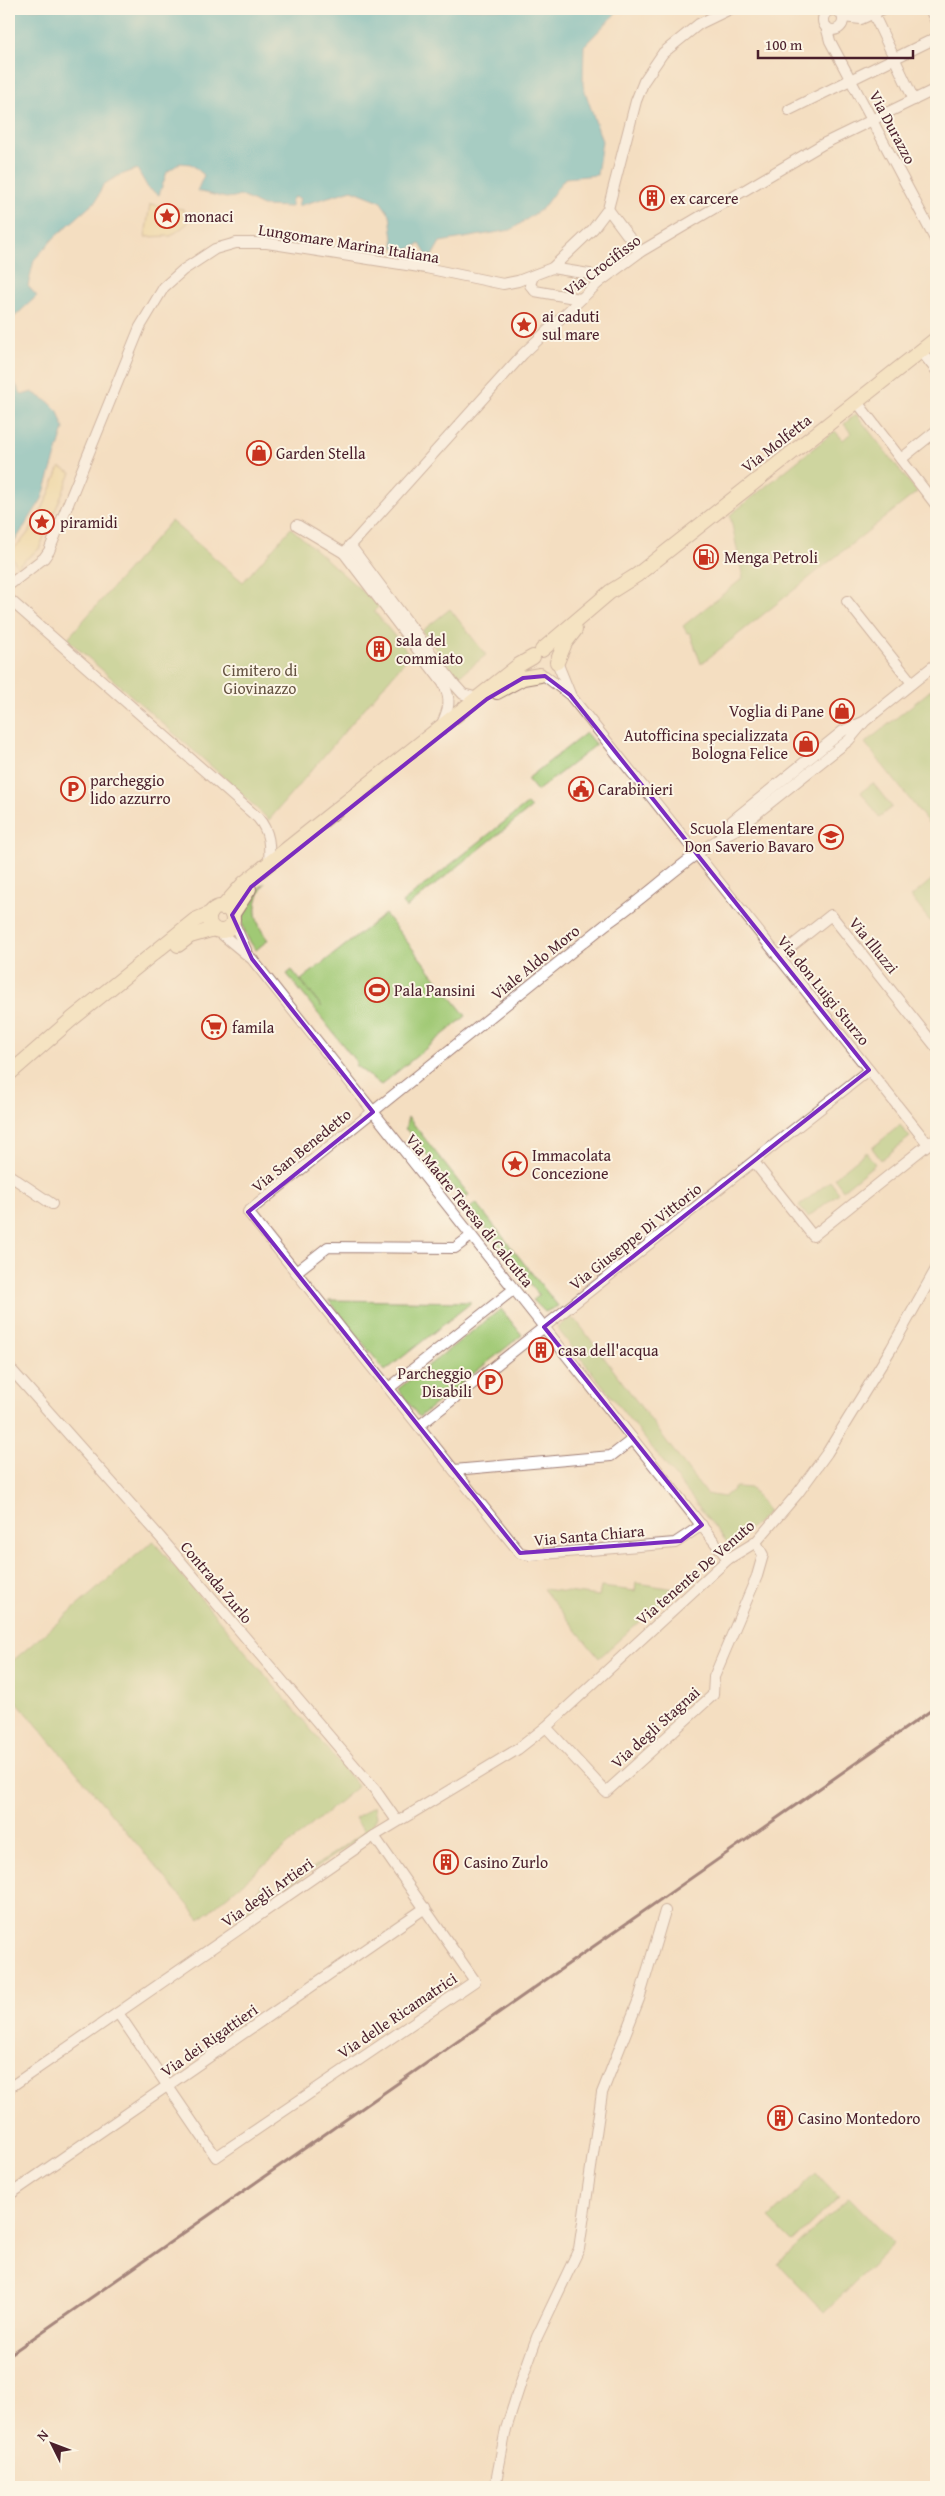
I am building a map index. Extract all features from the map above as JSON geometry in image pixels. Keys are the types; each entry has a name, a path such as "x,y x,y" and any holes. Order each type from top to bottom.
{"main road":[{"name":"Via Molfetta","path":"637,575 936,339"},
{"path":"30,1057 76,1026 190,936 216,930 226,930 224,914 239,887 441,726 537,654 610,592 637,575"},
{"path":"216,930 209,920 224,914 251,887 480,704 523,678 542,676 555,670 565,643 573,632 615,597 637,575"},
{"path":"537,654 551,652 557,662"},
{"path":"537,654 532,666 542,676"},
{"path":"9,1074 72,1019 188,926 205,914 224,914"}],"street":[{"name":"Lungomare Marina Italiana","path":"9,585 49,552 140,326 164,287 182,270 215,249 236,243 267,243 426,268 503,284 533,276 552,268 598,224 608,210 620,167 626,133 644,81 669,46 699,24 730,9"},
{"path":"843,17 860,19 883,9"},
{"path":"930,9 936,22"},
{"path":"837,10 843,17 843,23 838,28 832,30 826,26 822,11 837,10"},
{"path":"873,13 914,100"},
{"name":"Via Durazzo","path":"826,26 830,41 936,241"},
{"path":"789,110 936,38"},
{"name":"Via Crocifisso","path":"347,549 523,354 598,283 640,252 822,144 936,89"},
{"path":"608,210 640,252"},
{"path":"552,268 590,274 598,283"},
{"path":"533,276 530,285 535,291 580,299"},
{"path":"556,296 562,316"},
{"path":"921,351 936,370"},
{"path":"857,402 935,502"},
{"path":"901,459 936,432"},
{"path":"297,525 347,549 463,694 478,698"},
{"path":"347,549 447,690 449,706 441,726"},
{"path":"9,599 258,818 264,825 269,837 270,863"},
{"path":"847,601 912,683"},
{"path":"557,662 570,695"},
{"name":"Viale Aldo Moro","path":"373,1112 605,925 630,909 719,838 732,821 843,731 865,721 936,664"},
{"path":"542,676 570,695"},
{"name":"Via don Luigi Sturzo","path":"570,695 869,1070 932,1141"},
{"path":"224,914 252,959"},
{"name":"Via Illuzzi","path":"778,957 831,915 936,1047"},
{"path":"216,930 252,959"},
{"name":"Via Madre Teresa di Calcutta","path":"252,959 728,1559"},
{"name":"Via Giuseppe Di Vittorio","path":"419,1426 869,1070"},
{"name":"Via San Benedetto","path":"296,1272 248,1212 373,1112"},
{"path":"754,1162 813,1236 932,1141"},
{"path":"9,1175 52,1204"},
{"path":"471,1236 455,1248 328,1247 296,1272 454,1470 612,1456 633,1439"},
{"name":"Via tenente De Venuto","path":"546,1727 728,1559 756,1542 798,1494 827,1453 908,1322 936,1269"},
{"path":"389,1388 514,1289"},
{"name":"Contrada Zurlo","path":"9,1367 160,1537 376,1791 398,1821"},
{"name":"Via Santa Chiara","path":"454,1470 520,1553 525,1556 675,1543 702,1525"},
{"name":"Via degli Stagnai","path":"546,1727 606,1792 713,1695 714,1677 764,1555 756,1542"},
{"name":"Via degli Artieri","path":"9,2088 374,1836 518,1749 546,1727"},
{"name":"Via delle Ricamatrici","path":"168,2086 216,2157 475,1980 374,1836"},
{"name":"Via dei Rigattieri","path":"9,2195 425,1908"},
{"path":"495,2487 506,2428 522,2379 537,2337 578,2249 602,2093 640,1999 665,1911"},
{"path":"118,2013 168,2086"}],"highlighted area":[{"path":"545,676 570,695 869,1070 544,1327 702,1525 681,1541 520,1553 248,1212 373,1112 252,959 232,915 251,887 487,699 523,678"}],"green space":[{"path":"856,414 917,492 701,664 690,633 687,633 683,626 743,578 730,515 835,431 843,440 851,433 844,424"},
{"name":"Cimitero di Giovinazzo","path":"171,521 243,582 291,528 379,606 374,611 410,655 269,820 228,781 67,639"},
{"path":"450,609 486,655 458,677 422,631"},
{"path":"936,686 936,820 930,825 865,743"},
{"path":"586,733 596,745 537,791 527,779"},
{"path":"873,783 892,807 879,817 861,792"},
{"path":"527,804 531,808 406,908 402,903"},
{"path":"936,876 936,918 930,921 911,897"},
{"path":"265,883 258,898 256,912 263,933 268,940 256,950 244,931 242,914 250,898"},
{"name":"Pala Pansini","path":"385,914 466,1016 381,1085 355,1065 357,1063 287,974 292,970 322,1007 301,980"},
{"path":"408,1117 469,1195 463,1200 405,1130"},
{"path":"900,1125 910,1137 881,1160 872,1148"},
{"path":"866,1152 875,1164 843,1190 834,1178"},
{"path":"830,1181 839,1193 808,1217 799,1206"},
{"path":"476,1203 558,1306 545,1312 533,1300 539,1295 470,1208"},
{"path":"329,1300 472,1302 385,1371"},
{"path":"501,1309 522,1335 419,1417 398,1389"},
{"path":"571,1317 574,1321 576,1320 706,1494 724,1497 736,1487 751,1488 769,1512 730,1546 557,1328"},
{"path":"153,1541 358,1786 200,1919 9,1692 9,1664"},
{"path":"636,1583 675,1589 599,1658 543,1589 599,1596 601,1587 635,1591"},
{"path":"374,1806 376,1817 369,1831 243,1918 262,1883 265,1888 260,1894 265,1901 364,1832 355,1818"},
{"path":"816,2173 839,2197 793,2242 769,2218"},
{"path":"849,2197 894,2244 824,2312 778,2264"}],"sand":[{"name":"monaci","path":"150,204 183,209 188,223 171,236 145,237"},
{"name":"piramidi","path":"60,467 71,473 39,549 17,566 9,552 26,535 40,514"}],"water":[{"path":"9,9 620,9 584,46 583,85 602,141 597,175 565,178 542,209 511,230 440,242 432,256 426,254 420,244 403,251 394,248 390,215 380,201 352,190 298,206 300,198 294,197 291,201 292,207 262,206 242,196 226,198 197,191 204,175 191,164 180,163 167,172 159,195 148,188 137,169 118,176 103,185 96,201 55,237 34,260 28,286 37,296 11,320 9,327"},
{"path":"9,373 22,395 32,392 49,402 58,411 64,429 42,499 15,541 9,544"}],"railway":[{"path":"9,2355 936,1707"}],"place":[{"name":"ex carcere","path":"652,198"},
{"name":"monaci","path":"167,216"},
{"name":"ai caduti sul mare","path":"524,325"},
{"name":"Garden Stella","path":"259,453"},
{"name":"piramidi","path":"42,522"},
{"name":"Menga Petroli","path":"706,557"},
{"name":"sala del commiato","path":"379,649"},
{"name":"Voglia di Pane","path":"842,711"},
{"name":"Autofficina specializzata Bologna Felice","path":"806,744"},
{"name":"parcheggio lido azzurro","path":"73,789"},
{"name":"Carabinieri","path":"581,789"},
{"name":"Scuola Elementare Don Saverio Bavaro","path":"831,837"},
{"name":"Pala Pansini","path":"377,990"},
{"name":"famila","path":"214,1027"},
{"name":"Immacolata Concezione","path":"515,1164"},
{"name":"casa dell'acqua","path":"541,1350"},
{"name":"Parcheggio Disabili","path":"490,1382"},
{"name":"Casino Zurlo","path":"446,1862"},
{"name":"Casino Montedoro","path":"780,2118"}]}
